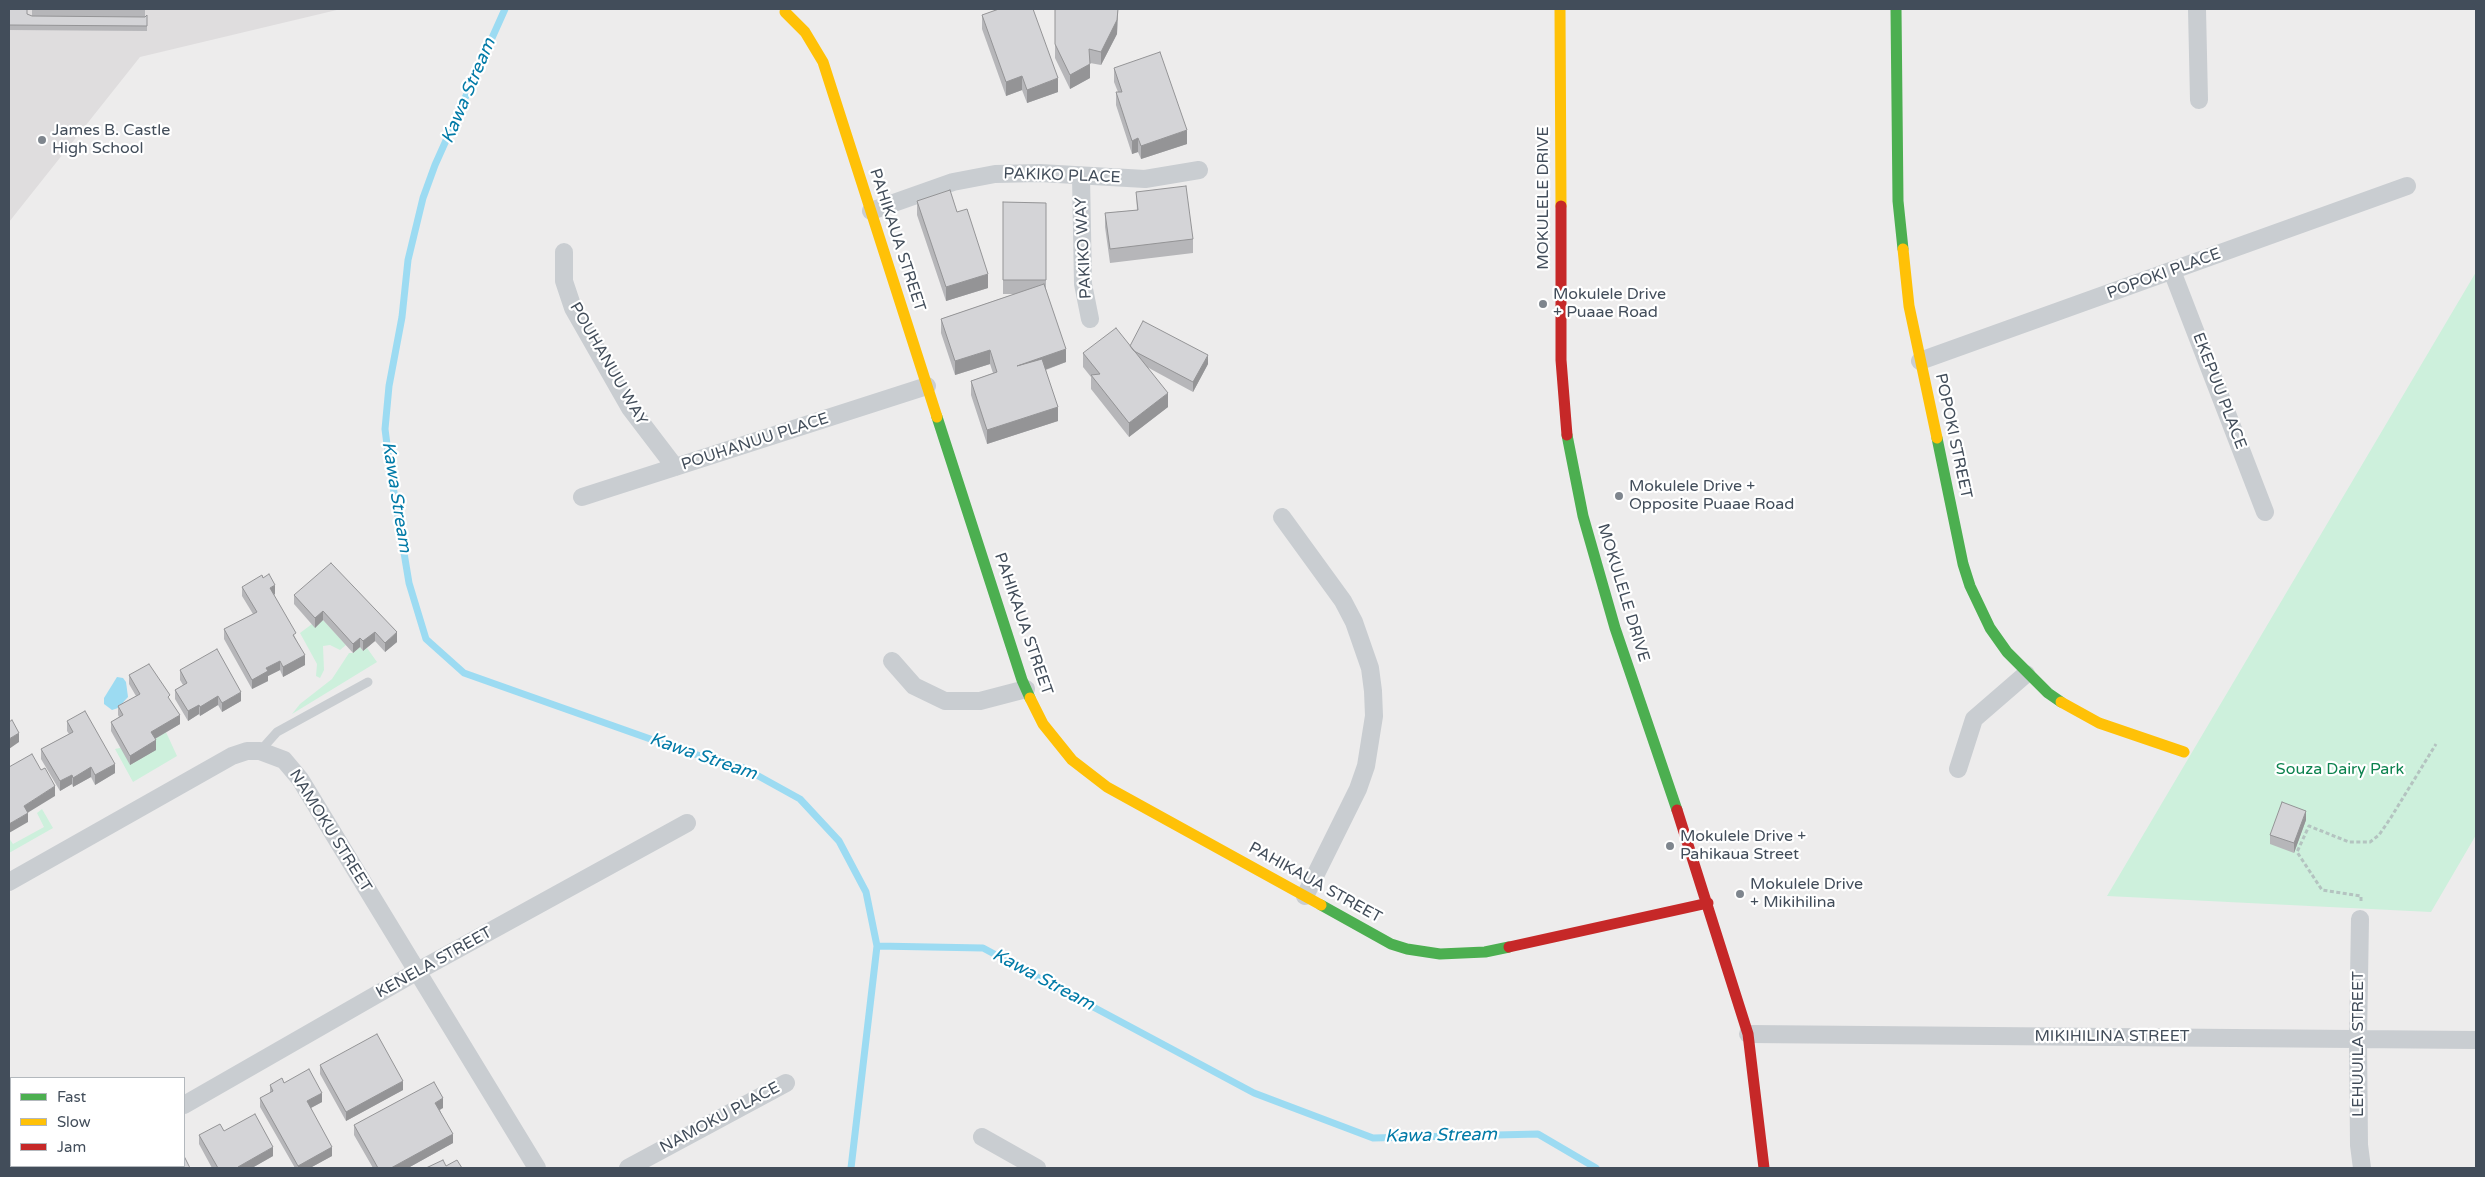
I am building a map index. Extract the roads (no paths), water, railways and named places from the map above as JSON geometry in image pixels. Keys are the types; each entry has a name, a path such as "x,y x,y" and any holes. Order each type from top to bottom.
{"street":[{"name":"MOKULELE DRIVE","path":"1560,9 1561,360 1568,447 1583,516 1615,628 1708,903 1748,1034 1764,1168"},
{"name":"POPOKI STREET","path":"1896,9 1898,201 1909,306 1963,564 1970,586 1990,628 2007,652 2026,674 2048,693 2073,710 2098,723 2184,752"},
{"path":"2197,9 2199,100"},
{"name":"PAHIKAUA STREET","path":"785,12 805,32 822,62 1026,689 1043,724 1058,744 1089,775 1107,787 1391,944 1440,954 1485,952 1708,903"},
{"name":"PAKIKO PLACE","path":"871,211 974,177 1018,172 1145,179 1199,170"},
{"name":"PAKIKO WAY","path":"1080,176 1083,284 1090,319"},
{"name":"POPOKI PLACE","path":"1920,361 2408,186"},
{"name":"POUHANUU WAY","path":"564,252 564,281 573,308 630,408 676,467"},
{"name":"EKEPUU PLACE","path":"2172,271 2265,512"},
{"name":"POUHANUU PLACE","path":"582,497 928,386"},
{"path":"1282,517 1339,594 1354,622 1368,660 1373,691 1373,725 1366,766 1358,789 1305,896"},
{"path":"892,661 914,686 945,701 980,701 1026,689"},
{"path":"1958,769 1974,719 2026,674"},
{"path":"9,882 220,762 247,751 260,751"},
{"name":"NAMOKU STREET","path":"260,751 284,760 300,779 537,1168"},
{"name":"KENELA STREET","path":"185,1104 416,972 687,823"},
{"name":"LEHUUILA STREET","path":"2360,920 2358,1039 2359,1145 2362,1168"},
{"name":"MIKIHILINA STREET","path":"1748,1034 2476,1040"},
{"name":"NAMOKU PLACE","path":"628,1168 786,1082"},
{"path":"982,1136 1037,1168"}],"lane":[{"path":"260,751 277,732 368,682"}],"water":[{"path":"117,677 123,678 126,682 128,697 118,708 112,710 104,704 104,698"}],"waterway":[{"name":"Kawa Stream","path":"505,9 435,165 423,198 408,260 402,317 389,386 385,429 390,468 409,583 426,639 464,673 687,752 744,768 800,799 839,841 866,892 877,946 983,948 1254,1093 1373,1138 1538,1134 1596,1168"},
{"path":"851,1168 877,946"}],"place":[{"name":"James B. Castle High School","path":"42,140"},
{"name":"Mokulele Drive + Puaae Road","path":"1543,304"},
{"name":"Mokulele Drive + Opposite Puaae Road","path":"1619,496"},
{"name":"Mokulele Drive + Pahikaua Street","path":"1670,846"},
{"name":"Mokulele Drive + Mikihilina","path":"1740,894"}],"park label":[{"name":"Souza Dairy Park","path":"2340,770"}]}
